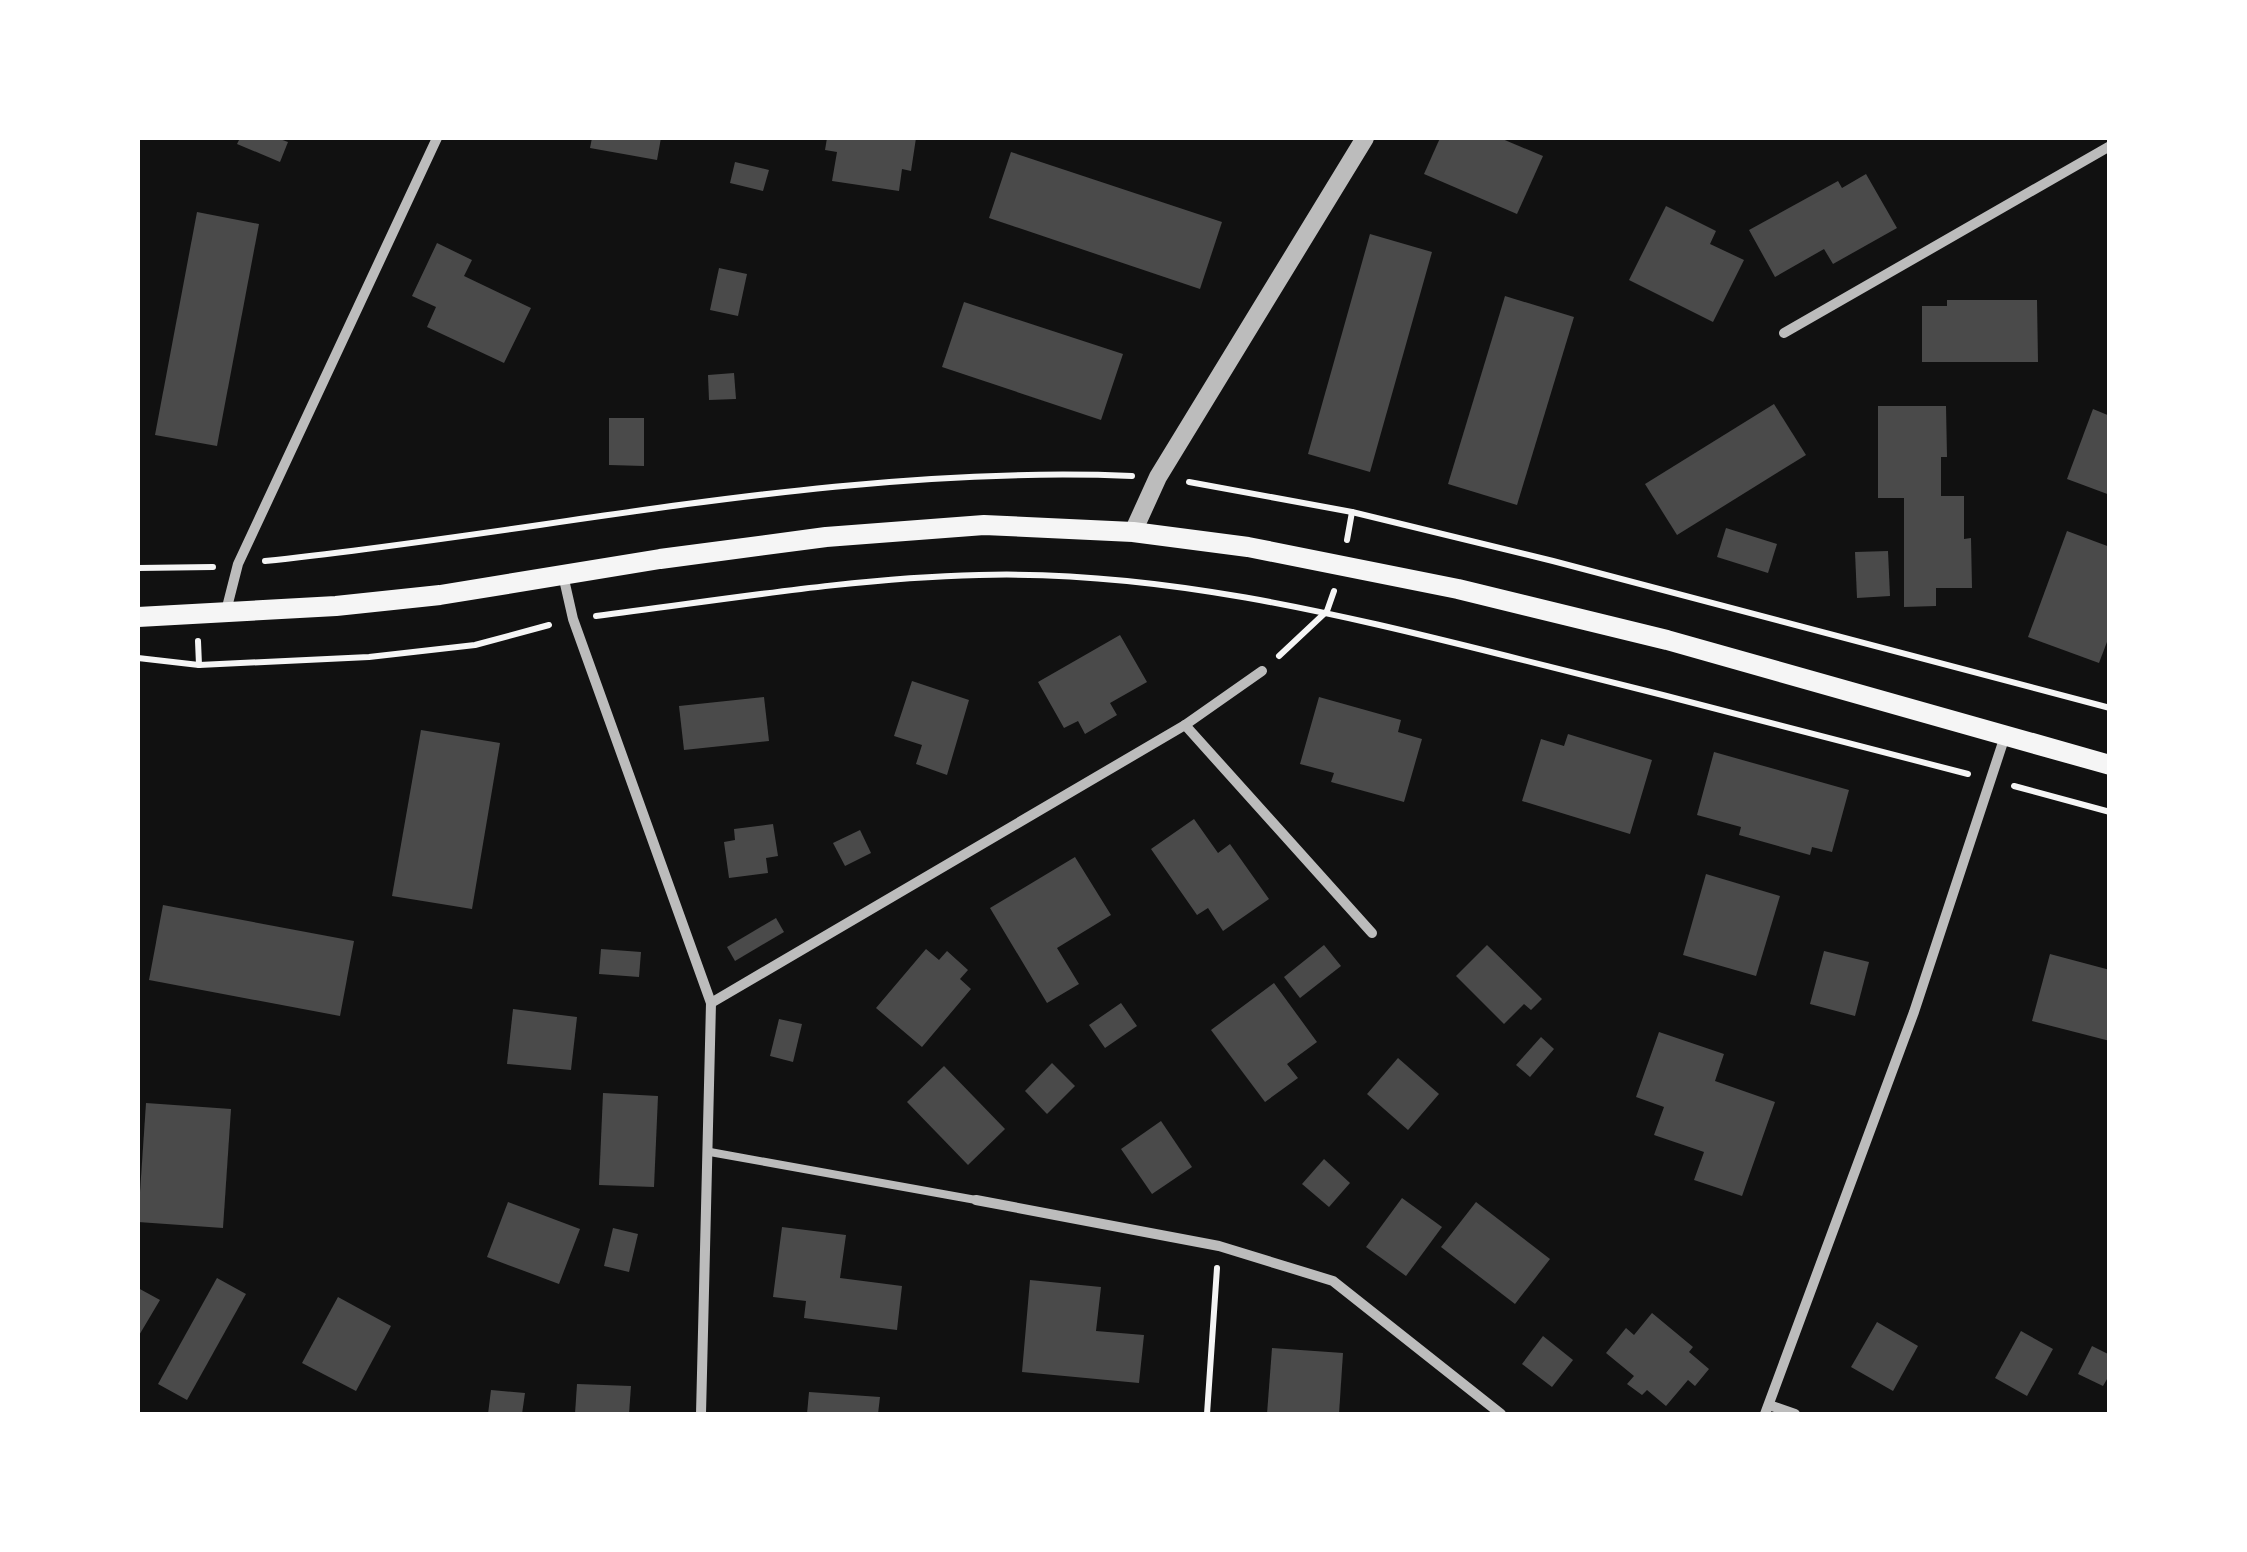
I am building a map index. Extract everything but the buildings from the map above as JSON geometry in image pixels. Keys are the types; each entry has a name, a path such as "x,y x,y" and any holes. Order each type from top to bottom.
{"main road":[{"path":"138,617 422,597 807,540 924,530 984,526 1133,532 1248,547 1458,588 1667,640 2110,764"}],"street":[{"path":"226,611 238,564 437,138"},
{"path":"1133,532 1158,477 1365,138"},
{"path":"1784,333 2110,146"},
{"path":"562,574 573,618 712,1003 701,1414"},
{"path":"712,1003 1186,724 1262,671"},
{"path":"1186,724 1372,934"},
{"path":"1795,1414 1767,1410 1914,1012 2005,735"},
{"path":"976,1200 1219,1246 1334,1281 1500,1414"}],"lane":[{"path":"710,1152 976,1200"}],"path":[{"path":"138,658 200,665 370,658 475,646 573,618 820,587 980,575 1098,579 1327,611 2110,812"},
{"path":"1262,671 1327,611"},
{"path":"1207,1414 1219,1246"}]}
